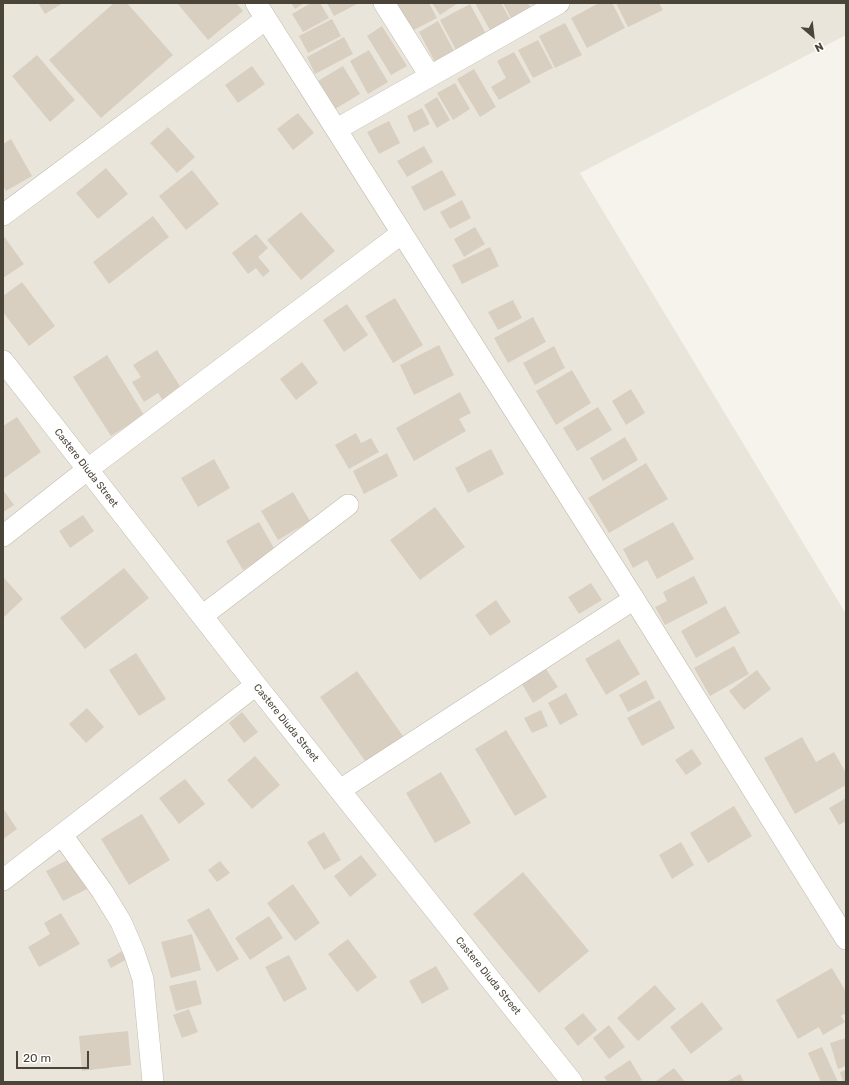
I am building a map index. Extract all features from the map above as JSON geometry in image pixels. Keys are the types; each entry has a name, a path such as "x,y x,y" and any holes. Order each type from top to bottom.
{"street":[{"path":"384,3 430,76"},
{"path":"337,129 559,3"},
{"path":"3,215 261,11 634,599 846,939"},
{"path":"3,536 88,469 402,233"},
{"name":"Castere Diuda Street","path":"3,361 256,685 572,1082"},
{"path":"202,616 348,505"},
{"path":"340,790 634,599"},
{"path":"3,880 256,685"},
{"path":"62,835 113,910 134,952 143,979 153,1082"}],"shaded area":[{"path":"3,3 846,3 846,35 580,173 846,614 846,1082 3,1082"}],"building":[{"path":"38,3 63,3 45,14"},
{"path":"114,3 127,3 173,55 101,118 49,60"},
{"path":"177,3 236,3 243,11 208,40"},
{"path":"291,3 304,3 295,9"},
{"path":"311,3 320,3 329,18 303,32 292,14"},
{"path":"327,3 359,3 334,16"},
{"path":"395,3 429,3 437,18 410,32"},
{"path":"432,3 458,3 440,15"},
{"path":"475,3 501,3 511,21 491,32"},
{"path":"503,3 528,3 530,7 511,18"},
{"path":"599,3 612,3 625,28 587,48 571,18"},
{"path":"616,3 659,3 663,10 628,27"},
{"path":"470,4 486,34 456,50 440,20"},
{"path":"332,19 341,36 308,53 299,36"},
{"path":"438,21 454,51 435,62 419,32"},
{"path":"565,23 582,55 555,68 539,36"},
{"path":"382,26 407,66 391,75 367,36"},
{"path":"344,37 353,54 315,74 307,57"},
{"path":"538,40 553,68 533,78 518,50"},
{"path":"369,50 388,82 368,94 350,61"},
{"path":"514,52 531,82 499,100 491,87 506,78 497,61"},
{"path":"37,55 75,100 50,122 12,76"},
{"path":"252,66 265,84 238,103 225,85"},
{"path":"343,66 360,94 335,109 318,81"},
{"path":"474,69 496,107 480,117 457,79"},
{"path":"455,83 470,109 453,120 437,93"},
{"path":"437,97 450,120 437,128 424,105"},
{"path":"422,108 430,124 414,132 407,116"},
{"path":"298,113 314,133 293,150 277,129"},
{"path":"389,121 400,143 379,154 367,132"},
{"path":"168,127 195,157 177,173 150,143"},
{"path":"11,139 32,176 6,191 3,186 3,144"},
{"path":"424,146 433,162 407,177 397,161"},
{"path":"106,168 128,194 98,219 76,193"},
{"path":"192,170 219,204 186,230 159,196"},
{"path":"442,170 456,195 424,211 411,187"},
{"path":"462,200 471,218 450,229 440,212"},
{"path":"301,212 335,251 301,280 267,240"},
{"path":"153,216 169,237 109,284 93,262"},
{"path":"475,227 485,244 464,257 454,239"},
{"path":"256,234 268,248 258,257 270,271 263,277 256,268 248,274 232,253"},
{"path":"3,235 24,264 3,278"},
{"path":"490,247 499,266 462,284 452,265"},
{"path":"22,282 55,326 29,346 3,312 3,296"},
{"path":"395,298 423,345 393,363 365,316"},
{"path":"513,300 522,318 498,330 488,312"},
{"path":"347,304 368,335 344,352 323,320"},
{"path":"533,317 546,342 508,363 494,338"},
{"path":"439,345 454,375 414,395 400,365"},
{"path":"554,346 565,368 535,385 523,363"},
{"path":"157,350 183,391 164,402 158,393 144,402 132,382 141,377 133,365"},
{"path":"107,355 144,415 111,436 73,377"},
{"path":"302,362 318,383 296,400 280,379"},
{"path":"572,370 591,403 556,425 536,391"},
{"path":"631,389 645,413 626,425 612,401"},
{"path":"460,392 471,413 459,419 466,431 414,461 396,428"},
{"path":"598,407 612,430 577,451 563,428"},
{"path":"17,417 41,452 3,479 3,426"},
{"path":"356,433 361,443 371,438 379,452 349,469 335,445"},
{"path":"625,437 638,460 603,481 590,458"},
{"path":"491,449 504,474 468,493 455,468"},
{"path":"387,453 398,476 364,494 353,471"},
{"path":"214,459 230,488 198,507 181,478"},
{"path":"646,463 668,499 609,533 588,498"},
{"path":"3,490 14,505 3,512"},
{"path":"293,492 310,521 278,540 261,511"},
{"path":"435,507 465,547 420,580 390,540"},
{"path":"83,515 94,531 70,548 59,531"},
{"path":"259,522 275,550 243,570 226,541"},
{"path":"673,522 694,559 657,579 647,560 633,568 623,549"},
{"path":"124,568 149,598 85,649 60,618"},
{"path":"694,576 708,603 665,625 655,607 667,601 663,592"},
{"path":"3,577 23,599 3,618"},
{"path":"591,583 602,600 579,614 568,597"},
{"path":"496,600 511,622 490,636 475,615"},
{"path":"725,606 740,633 696,658 681,631"},
{"path":"619,639 640,674 606,695 585,659"},
{"path":"734,646 749,674 710,696 694,668"},
{"path":"136,653 166,699 139,716 109,670"},
{"path":"546,669 558,687 533,703 522,684"},
{"path":"757,670 771,689 744,710 729,691"},
{"path":"357,671 405,739 368,765 320,697"},
{"path":"646,680 655,698 628,712 619,695"},
{"path":"566,693 578,715 560,725 548,703"},
{"path":"660,700 675,728 642,746 627,718"},
{"path":"87,708 104,727 86,743 69,724"},
{"path":"541,710 548,726 532,733 524,718"},
{"path":"242,712 258,732 244,743 229,723"},
{"path":"506,730 547,797 515,816 475,749"},
{"path":"802,737 816,762 834,752 846,773 846,785 795,814 764,758"},
{"path":"692,749 702,764 686,775 675,760"},
{"path":"255,756 280,785 252,809 227,780"},
{"path":"441,772 471,823 435,843 406,793"},
{"path":"185,779 205,804 179,824 159,798"},
{"path":"846,798 846,821 839,825 829,808"},
{"path":"734,806 752,836 708,863 690,833"},
{"path":"3,808 17,829 3,839"},
{"path":"142,814 170,860 129,885 101,839"},
{"path":"324,832 341,860 324,870 307,842"},
{"path":"681,842 694,865 672,879 659,855"},
{"path":"361,855 377,875 350,897 334,876"},
{"path":"71,858 87,889 63,901 46,871"},
{"path":"220,861 230,873 217,882 208,870"},
{"path":"523,872 589,951 539,993 473,914"},
{"path":"293,884 320,923 295,941 267,903"},
{"path":"209,908 239,959 217,972 187,920"},
{"path":"61,913 80,944 39,967 28,947 50,934 44,923"},
{"path":"269,916 283,938 250,960 235,938"},
{"path":"192,934 201,970 171,978 161,942"},
{"path":"348,939 377,977 357,992 328,954"},
{"path":"122,951 127,959 111,968 107,960"},
{"path":"289,955 307,989 284,1002 265,967"},
{"path":"436,966 449,989 422,1004 409,981"},
{"path":"832,968 846,992 846,1013 841,1016 845,1022 823,1035 819,1027 798,1039 776,1000"},
{"path":"196,980 202,1004 176,1011 169,986"},
{"path":"655,985 676,1009 638,1041 617,1018"},
{"path":"702,1002 723,1029 691,1054 670,1027"},
{"path":"189,1009 198,1032 182,1038 173,1015"},
{"path":"583,1013 597,1030 578,1046 564,1028"},
{"path":"609,1025 625,1047 609,1059 593,1038"},
{"path":"128,1031 131,1065 82,1071 79,1036"},
{"path":"846,1038 846,1066 838,1069 830,1043"},
{"path":"822,1047 838,1082 821,1082 808,1053"},
{"path":"630,1060 642,1080 638,1082 608,1082 604,1077"},
{"path":"674,1068 685,1082 655,1082"},
{"path":"846,1070 846,1082 843,1082 840,1072"},
{"path":"740,1074 744,1082 726,1082"}]}
